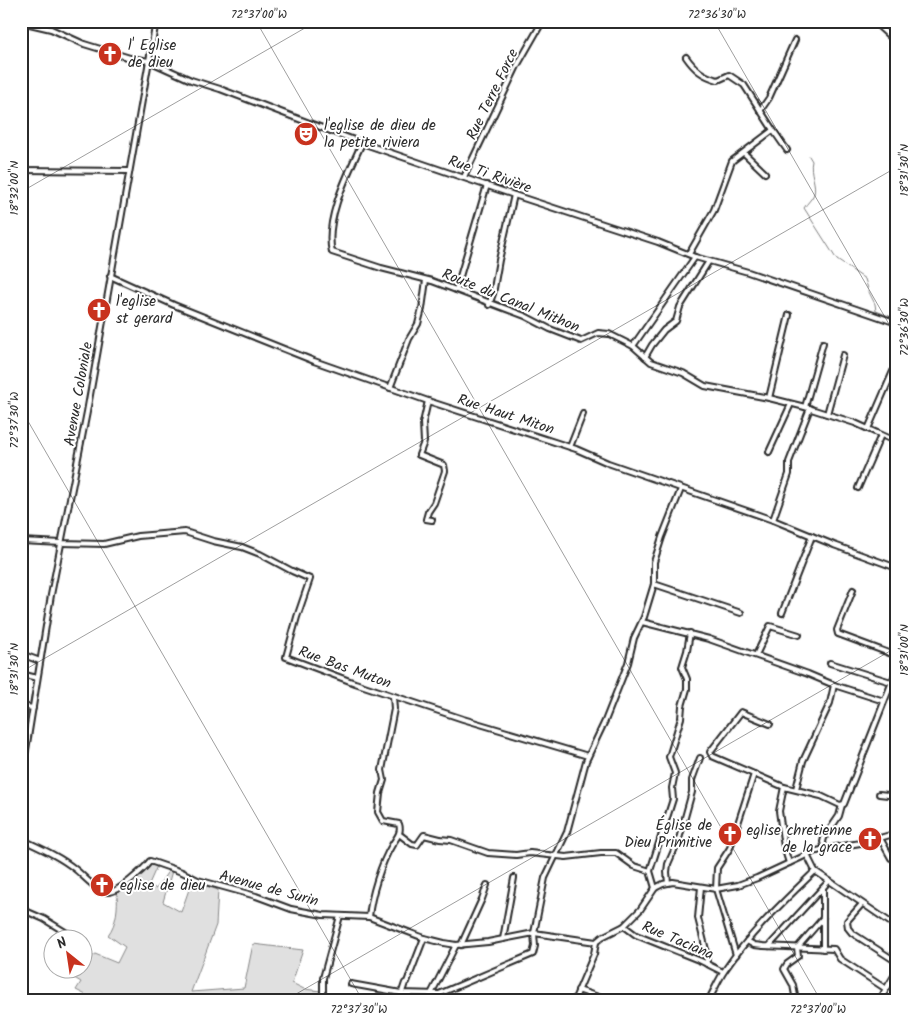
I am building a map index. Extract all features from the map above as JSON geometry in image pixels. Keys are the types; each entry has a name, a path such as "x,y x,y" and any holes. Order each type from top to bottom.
{"main road":[{"path":"879,1001 897,971"}],"street":[{"name":"Avenue Coloniale","path":"21,769 34,708 40,661 87,412 156,21"},
{"name":"Rue Terre Force","path":"464,177 517,66 541,24 540,21"},
{"path":"874,21 897,43"},
{"name":"Rue Ti Rivière","path":"21,22 51,29 84,44 130,58 149,61 191,80 220,89 362,143 696,257 748,272 897,323"},
{"path":"760,111 769,98 795,40"},
{"path":"686,58 695,70 712,79 718,80 729,75 744,85 787,150"},
{"path":"689,254 714,210 731,164 772,130"},
{"name":"Route du Canal Mithon","path":"362,143 338,202 331,228 331,251 456,290 525,316 550,329 581,341 594,334 606,333 633,346 650,362 683,373 705,386 808,408 868,429 897,442"},
{"path":"744,153 765,173"},
{"path":"21,170 129,171"},
{"path":"456,290 487,186"},
{"path":"490,304 514,195"},
{"path":"633,346 696,257"},
{"path":"645,358 652,345 664,330 676,321 680,307 709,261"},
{"name":"Rue Haut Miton","path":"110,276 174,305 283,349 428,401 570,447 681,489 772,520 897,568"},
{"path":"390,388 409,339 422,313 426,280"},
{"path":"768,398 789,315"},
{"path":"772,520 789,474 789,462 808,408 823,342"},
{"path":"827,414 843,355"},
{"path":"868,429 897,362"},
{"path":"428,401 423,424 424,442 420,456 444,465 445,470 434,503 426,519 432,520"},
{"path":"769,452 790,404"},
{"path":"570,447 583,414"},
{"path":"858,488 881,435"},
{"path":"351,984 401,993 439,994 533,954 535,946 534,933 545,878 568,832 588,756 605,721 628,663 634,638 642,622 654,584 654,562 681,489"},
{"name":"Rue Bas Muton","path":"21,541 62,544 104,544 138,536 185,532 242,547 310,578 286,657 393,696 494,729 553,744 588,756"},
{"path":"782,613 812,536"},
{"path":"654,584 741,613"},
{"path":"853,590 836,630 838,634 897,656"},
{"path":"642,622 690,633 884,701"},
{"path":"756,655 770,626 799,635"},
{"path":"655,888 650,871 673,799 672,788 675,773 669,758 681,718 687,689 687,679 682,667 690,633"},
{"path":"21,654 40,661"},
{"path":"830,663 891,682"},
{"path":"825,849 824,838 839,816 842,805 846,801 897,670"},
{"path":"21,674 37,678"},
{"path":"796,789 803,761 830,704 834,685"},
{"path":"369,917 387,856 399,834 400,827 399,824 383,821 378,812 380,793 384,780 382,770 394,709 393,696"},
{"path":"21,706 34,708"},
{"path":"770,724 741,712 710,752 712,756 784,787 796,789 842,805"},
{"path":"668,883 668,864 679,839 692,792 692,780 700,758"},
{"path":"736,955 716,889 717,868 730,848 754,774"},
{"path":"784,787 779,811 784,847 789,863"},
{"path":"879,794 897,796"},
{"path":"574,1001 594,954 596,942 624,926 640,910 655,888 668,883 689,883 716,889 738,885 825,849 848,846 897,833"},
{"path":"399,834 412,844 417,845 424,834 451,840 488,853 516,855 530,853 566,856 616,853 634,866 650,871"},
{"path":"880,838 891,858 897,860"},
{"name":"Avenue de Surin","path":"21,839 45,849 107,892 114,891 123,886 150,861 182,872 198,880 308,913 369,917 424,938 458,945 503,940 534,933 596,942"},
{"path":"807,855 815,871 897,927"},
{"path":"708,1001 723,972 747,941 815,871"},
{"path":"503,940 514,878"},
{"path":"769,946 829,881"},
{"path":"429,1001 482,899 487,885"},
{"path":"701,887 698,918 706,950 707,964"},
{"path":"823,888 824,949"},
{"path":"862,904 847,922 848,928 852,933 897,962"},
{"path":"21,909 44,919 62,930"},
{"path":"323,1001 323,978 340,916"},
{"path":"796,1001 793,985 784,969 786,964 798,956 797,948 823,918"},
{"name":"Rue Taciana","path":"624,926 636,935 723,972"},
{"path":"399,1001 424,938"},
{"path":"747,941 754,945 834,950 840,959 886,989"},
{"path":"578,990 610,1001"}],"shaded area":[{"path":"150,863 157,866 149,884 156,889 169,870 172,871 163,902 181,912 192,881 218,890 216,925 191,992 244,988 253,944 303,950 292,983 304,989 321,991 322,994 319,994 317,1001 117,1001 101,993 96,1000 76,990 81,982 78,980 92,980 92,957 95,954 117,963 125,947 108,935 116,915 117,892 133,882"}],"waterway":[{"path":"809,156 812,161 811,169 815,190 804,208 837,260 865,279 876,311 897,319"}],"place":[{"name":"l' Eglise de dieu","path":"110,54"},
{"name":"l'eglise de dieu de la petite riviera","path":"306,134"},
{"name":"l'eglise st gerard","path":"99,310"},
{"name":"Église de Dieu Primitive","path":"730,834"},
{"name":"eglise chretienne de la grace","path":"870,839"},
{"name":"eglise de dieu","path":"102,885"}]}
